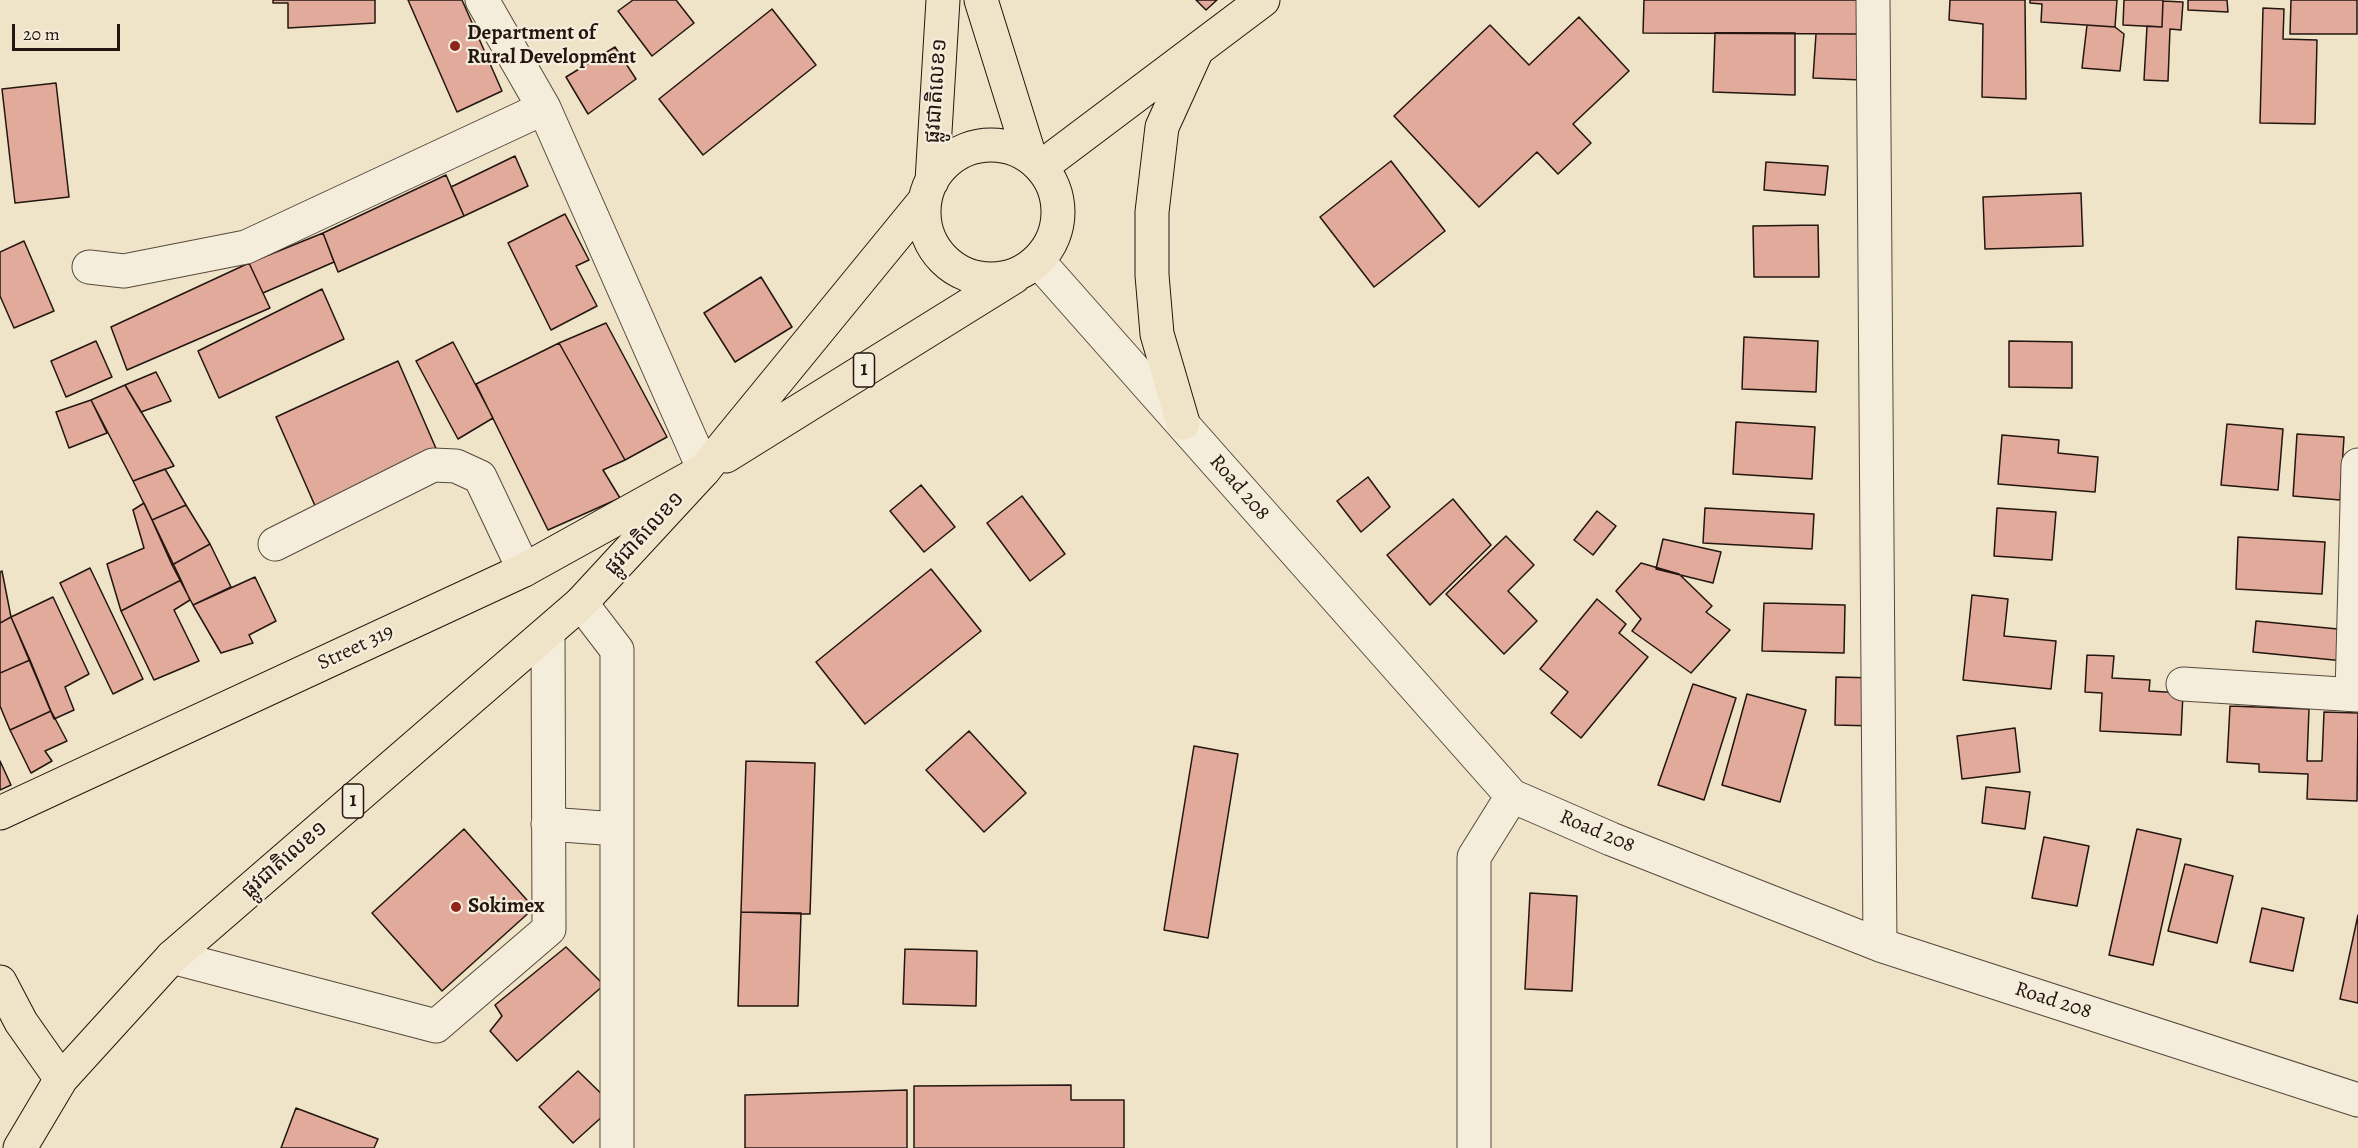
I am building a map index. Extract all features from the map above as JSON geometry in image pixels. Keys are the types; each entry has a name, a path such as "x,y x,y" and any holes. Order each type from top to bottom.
{"main road":[{"name":"ផ្លូវជាតិលេខ១","path":"20,1148 61,1079 172,957 581,603 704,470 928,191 943,0"},
{"name":"1","path":"981,0 1036,162 1052,184 1058,204 1057,224 1051,244 1031,266"},
{"path":"1036,162 1197,50 1263,0"},
{"path":"1183,423 1157,334 1152,275 1152,212 1162,127 1197,50"},
{"name":"1","path":"928,191 943,166 958,154 976,146 994,145 1013,148 1036,162"},
{"path":"928,191 925,222 932,243 944,260 962,273 982,279 1004,278 1031,266"},
{"name":"ផ្លូវជាតិលេខ១","path":"704,470 1031,266"},
{"name":"Street 319","path":"0,813 524,570 704,470"},
{"path":"0,982 21,1022 61,1079"}],"street":[{"path":"482,0 544,108 704,470"},
{"path":"1873,0 1880,945"},
{"path":"89,267 124,271 246,247 544,108"},
{"name":"Road 208","path":"1031,266 1183,423 1512,796 1611,839 1880,945 2358,1100"},
{"path":"275,544 433,465 456,466 480,477 524,570"},
{"path":"2183,684 2355,695 2358,465"},
{"path":"581,603 617,650 617,1148"},
{"path":"172,957 436,1026 549,929 548,633"},
{"path":"1474,1148 1474,857 1512,796"},
{"path":"548,824 617,829"}],"building":[{"path":"273,0 375,0 375,23 288,28 288,3 273,3"},
{"name":"Department of Rural Development","path":"408,0 462,0 502,91 457,112"},
{"path":"633,0 676,0 694,23 652,56 618,11"},
{"path":"1196,0 1217,0 1206,10"},
{"path":"1644,0 1862,0 1861,34 1643,33"},
{"path":"1950,0 2025,0 2026,99 1982,97 1983,24 1949,20"},
{"path":"2030,0 2117,0 2115,27 2041,22 2042,4 2030,3"},
{"path":"2124,0 2163,0 2162,27 2123,25"},
{"path":"2188,0 2227,0 2228,12 2188,10"},
{"path":"2291,0 2357,0 2357,34 2290,34"},
{"path":"2163,1 2183,2 2181,30 2170,29 2168,81 2144,80 2147,26 2162,27"},
{"path":"2263,8 2284,9 2283,39 2317,40 2315,124 2260,123"},
{"path":"772,9 816,65 703,155 659,99"},
{"path":"1579,17 1629,71 1573,124 1591,143 1558,174 1537,152 1479,207 1394,116 1490,25 1529,65"},
{"path":"2087,25 2115,27 2124,34 2120,71 2082,68"},
{"path":"1715,33 1795,33 1795,95 1713,92"},
{"path":"1816,34 1861,34 1862,80 1813,78"},
{"path":"615,47 636,79 588,114 566,77"},
{"path":"56,83 69,197 15,203 2,89"},
{"path":"515,156 528,186 464,216 451,187"},
{"path":"1391,161 1445,231 1374,287 1320,217"},
{"path":"1766,162 1828,166 1825,195 1764,190"},
{"path":"446,175 464,216 338,272 323,233"},
{"path":"2081,193 2083,246 1985,249 1983,197"},
{"path":"565,214 589,260 576,266 597,306 551,330 508,243"},
{"path":"1818,225 1819,277 1754,277 1753,226"},
{"path":"323,233 334,262 263,293 249,263"},
{"path":"24,241 54,311 14,328 0,296 0,252"},
{"path":"249,263 270,308 127,370 111,327"},
{"path":"761,277 792,327 735,362 704,313"},
{"path":"322,289 344,339 219,398 198,351"},
{"path":"606,323 667,437 625,460 559,343"},
{"path":"1744,337 1818,341 1816,392 1742,389"},
{"path":"96,341 112,377 66,397 51,361"},
{"path":"2009,341 2072,342 2072,388 2009,387"},
{"path":"453,342 493,418 458,439 416,361"},
{"path":"559,343 625,460 603,470 620,498 548,530 476,384"},
{"path":"398,361 438,453 316,508 276,417"},
{"path":"156,372 171,401 141,412 125,385"},
{"path":"125,385 174,466 133,481 91,400"},
{"path":"91,400 107,433 69,448 56,412"},
{"path":"1736,422 1815,427 1812,479 1733,474"},
{"path":"2227,424 2283,429 2278,490 2221,485"},
{"path":"2297,434 2344,437 2340,500 2293,496"},
{"path":"2002,435 2059,440 2058,453 2098,457 2095,492 1998,484"},
{"path":"165,469 186,505 152,520 133,481"},
{"path":"1368,477 1390,507 1361,532 1337,501"},
{"path":"921,485 955,527 924,552 890,511"},
{"path":"1022,496 1065,554 1030,581 987,523"},
{"path":"1453,499 1491,545 1430,605 1387,555"},
{"path":"144,503 181,580 121,611 107,564 144,548 133,510"},
{"path":"186,505 210,544 172,565 152,520"},
{"path":"1705,508 1814,514 1812,549 1703,543"},
{"path":"1997,508 2056,512 2052,560 1994,556"},
{"path":"1597,511 1616,526 1593,555 1574,540"},
{"path":"1506,536 1534,565 1508,591 1537,621 1504,654 1446,594"},
{"path":"2238,537 2325,542 2322,594 2236,589"},
{"path":"1663,539 1721,552 1713,583 1656,569"},
{"path":"210,544 231,587 193,605 172,565"},
{"path":"1641,563 1679,574 1712,606 1706,612 1730,630 1691,673 1632,631 1641,619 1616,591"},
{"path":"90,568 143,679 113,694 60,583"},
{"path":"931,569 981,631 865,724 816,662"},
{"path":"2,571 11,617 0,623 0,572"},
{"path":"255,577 276,621 249,635 253,643 221,653 193,605"},
{"path":"181,580 190,600 174,610 199,661 154,680 121,611"},
{"path":"1972,595 2008,599 2004,636 2056,641 2051,689 1963,680"},
{"path":"53,597 89,674 65,687 74,710 54,719 11,617"},
{"path":"1597,599 1626,624 1619,633 1648,657 1581,738 1551,713 1568,692 1540,669"},
{"path":"1764,603 1845,605 1844,653 1762,651"},
{"path":"11,617 30,660 0,673 0,623"},
{"path":"2256,621 2348,630 2344,661 2253,652"},
{"path":"2087,655 2114,656 2112,678 2150,680 2149,691 2183,693 2181,735 2100,731 2102,693 2085,692"},
{"path":"30,660 51,711 10,730 0,706 0,673"},
{"path":"1836,677 1875,678 1874,726 1835,725"},
{"path":"1693,684 1736,698 1704,800 1658,785"},
{"path":"1747,694 1806,710 1780,802 1722,785"},
{"path":"2230,706 2309,709 2307,761 2322,761 2324,712 2358,713 2357,801 2307,799 2308,774 2259,772 2259,764 2227,762"},
{"path":"51,711 67,741 45,751 52,761 31,773 10,730"},
{"path":"2015,728 2020,772 1962,779 1957,736"},
{"path":"969,731 1026,793 984,832 926,770"},
{"path":"1194,746 1238,754 1208,938 1164,930"},
{"path":"0,761 11,785 0,790"},
{"path":"746,761 815,763 810,914 741,912"},
{"path":"1986,787 2030,792 2025,829 1982,823"},
{"path":"464,829 534,908 442,991 372,913"},
{"path":"2137,829 2181,839 2153,965 2109,955"},
{"path":"2044,837 2089,846 2077,906 2032,898"},
{"path":"2185,864 2233,876 2217,943 2168,931"},
{"path":"1530,893 1577,896 1572,991 1525,989"},
{"path":"2262,908 2304,918 2293,971 2250,962"},
{"path":"741,912 801,913 798,1006 738,1006"},
{"path":"2358,915 2358,1003 2340,999"},
{"path":"566,947 604,985 517,1061 490,1031 502,1016 495,1005"},
{"path":"905,949 977,951 976,1006 903,1004"},
{"path":"578,1071 614,1106 573,1143 539,1107"},
{"path":"1071,1085 1071,1100 1124,1100 1124,1148 914,1148 914,1086"},
{"path":"907,1090 907,1148 745,1148 745,1095"},
{"path":"296,1108 378,1139 374,1148 281,1148"}],"place":[{"name":"Department of Rural Development","path":"455,46"},
{"name":"Sokimex","path":"456,907"}]}
